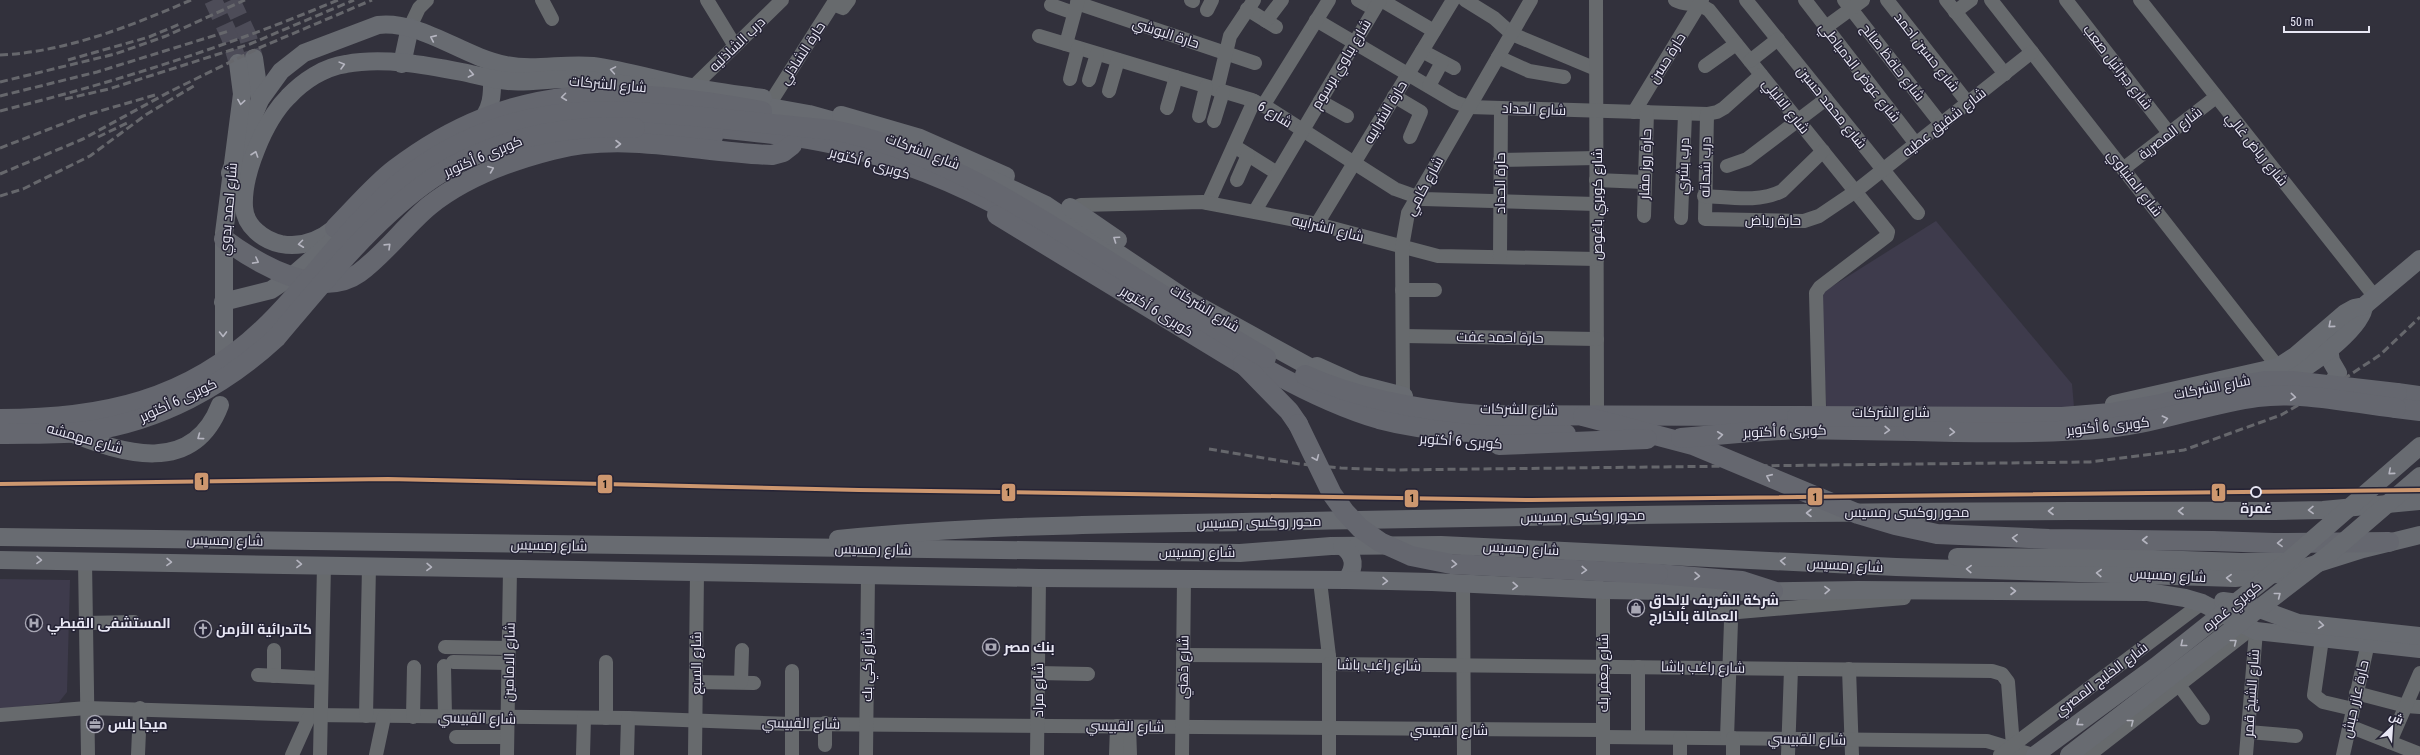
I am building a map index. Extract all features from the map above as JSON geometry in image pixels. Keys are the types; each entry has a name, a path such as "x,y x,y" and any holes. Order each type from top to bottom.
{"highway":[{"path":"224,239 246,256 292,276 322,282 336,282 359,273 429,206 459,186 488,170 520,158 582,145 657,144 772,155 783,152 793,136 786,120 764,111 727,105 638,95 567,96 534,101 479,119 436,140 394,169 335,228"},
{"name":"كوبرى 6 أكتوبر","path":"2,427 110,410 166,392 211,369 263,329 388,193 438,156 493,129 553,114 615,110 793,136 859,136 939,163 1023,207 1227,336 1266,358 1307,376 1385,401 1437,411 1481,416 1587,419 2062,417 2111,413 2162,404 2224,388 2265,381 2292,381 2420,396"},
{"path":"2,427 51,429 101,423 157,408 196,392 229,371 266,342 333,265 405,192 444,163 481,144 514,132 544,126 583,121 652,122 774,134 835,144 915,168 984,198 1028,222 1248,358 1293,383 1379,419 1438,429 1482,432 1587,419 1693,445 1858,514 1895,525 1937,534 2049,539 2212,540 2274,544 2389,542"},
{"name":"كوبرى 6 أكتوبر","path":"793,136 822,149 886,165 967,199 1022,228 1243,364 1303,399 1392,434 1438,442 1478,444 1684,438 1795,429 1975,433 2070,431 2143,424 2258,397 2285,396 2420,411"},
{"path":"1243,364 1289,411 1298,424 1332,494 1345,512 1360,528 1380,542 1411,556 1451,564 1705,576 1742,581 1773,591"}],"main road":[{"name":"شارع الشركات","path":"230,173 260,100 281,71 304,53 378,25 390,24 410,27 492,70 522,82 596,80 737,101 809,114 915,146 1046,205 1067,212 1188,300 1311,370 1351,387 1428,405 1455,408 1582,411 2048,413 2108,410 2278,367 2295,356 2345,312 2370,301 2420,259"},
{"path":"402,64 410,27"},
{"name":"شارع احمد بدوي","path":"224,355 224,239 230,173 246,61 260,100"},
{"name":"شارع الشركات","path":"335,228 325,236 301,245 276,242 254,230 247,220 244,208 250,169 259,144 271,119 287,97 304,82 323,71 344,64 367,61 492,70 593,66 693,87 772,100 864,120 920,138 1067,212 1233,319 1273,343 1337,376 1403,396 1443,402 1484,405 1587,419 1819,406 2076,409 2100,407 2230,379 2284,376 2309,365 2329,349 2358,322 2370,301"},
{"path":"223,302 271,290 292,276 331,243 404,172 479,124 491,103 492,70"},
{"path":"1028,222 1043,224 1067,212"},
{"path":"1061,242 1057,228 1067,212"},
{"path":"2329,349 2331,361 2338,373 2336,378"},
{"path":"2309,365 2325,379 2330,381 2336,378 2420,388"},
{"name":"شارع مهمشه","path":"2,427 55,427 94,443 119,449 158,453 185,447 204,435 214,422 220,405"},
{"name":"كوبري غمره","path":"2034,755 2156,666 2288,561 2420,446"},
{"name":"كوبري غمره","path":"2069,755 2327,556 2420,476"},
{"name":"محور روكسى رمسيس","path":"746,548 929,531 1073,526 1646,514 2275,511 2323,510 2420,501"},
{"name":"شارع رمسيس","path":"0,537 746,548 1240,553 1342,546 1441,544 1896,567 2242,578 2287,573 2389,542 2420,535"},
{"path":"1432,582 1427,576 1425,560 1428,554 1441,544"},
{"path":"1342,546 1353,558 1354,566 1346,580"},
{"path":"1896,567 1944,557 2042,557 2241,562 2288,561"},
{"name":"شارع رمسيس","path":"0,560 1039,578 1346,580 1432,582 1603,590 1732,592 2148,592 2185,598 2202,603 2253,630 2297,630 2420,636"},
{"name":"شارع رمسيس","path":"2202,603 2215,601 2235,602 2297,630 2322,639 2420,649"}],"street":[{"path":"410,27 419,8 427,0"},
{"path":"542,0 552,19"},
{"path":"707,0 735,46"},
{"name":"درب الشاذليه","path":"693,87 782,0"},
{"name":"حارة الشاذلي","path":"772,100 833,4 843,8 849,0"},
{"path":"1214,121 1216,89 1230,36 1250,5 1271,24 1282,0"},
{"path":"1208,203 1234,146 1258,104 1329,0"},
{"path":"1358,0 1378,3 1434,31"},
{"name":"حارة الشرابيه","path":"1317,224 1453,0"},
{"path":"1465,0 1482,5 1512,34 1596,69"},
{"name":"شارع كامي","path":"1403,396 1402,247 1404,227 1416,197 1532,0"},
{"name":"شارع كوبري باغوص","path":"1587,419 1597,339 1596,0"},
{"path":"1675,0 1683,4 1701,2"},
{"name":"شارع محمد حسين","path":"1746,0 1918,213"},
{"name":"شارع عوض الدمياطي","path":"1805,0 1916,144"},
{"path":"1826,28 1848,4 1862,0"},
{"name":"شارع حسين احمد","path":"1887,0 1968,103"},
{"path":"1946,0 2005,74"},
{"path":"1955,12 1971,0"},
{"name":"شارع المنياوي","path":"1991,0 2278,367"},
{"name":"شارع جبرائيل صعب","path":"2066,0 2170,133"},
{"name":"شارع رياض غالي","path":"2140,0 2216,97 2370,301"},
{"name":"شارع الاليلي","path":"1701,2 1887,230 1887,236 1820,287 1816,293 1819,406"},
{"name":"حارة حسن","path":"1641,112 1701,2"},
{"name":"شارع بباوي برسوم","path":"1254,211 1378,3"},
{"name":"شارع حافظ صالح","path":"1848,4 1941,124"},
{"name":"حارة البوشي","path":"1051,5 1076,5 1255,62"},
{"path":"1070,79 1076,5"},
{"name":"شارع الحداد","path":"1316,20 1455,102 1469,107 1707,114 1717,112 1724,108 1761,75"},
{"name":"شارع 6","path":"1039,36 1216,89 1258,104 1395,189 1416,197 1596,204"},
{"path":"1750,61 1778,39"},
{"path":"1705,66 1736,44"},
{"path":"1422,51 1448,65 1429,86"},
{"name":"شارع شفيق عطيه","path":"1856,191 2032,52"},
{"path":"1089,80 1097,54"},
{"path":"1498,57 1540,75 1564,77"},
{"path":"1109,91 1118,60"},
{"path":"1167,108 1176,77"},
{"path":"1199,116 1216,89"},
{"path":"1394,96 1421,112 1410,138"},
{"name":"شارع المصرية","path":"2123,169 2216,97"},
{"path":"1727,166 1747,159 1826,99"},
{"path":"1320,101 1347,116"},
{"name":"حارة الحداد","path":"1500,108 1500,257"},
{"name":"حارة روز مقار","path":"1641,112 1645,182 1644,216"},
{"name":"درب بشري","path":"1681,218 1685,114"},
{"name":"درب شحاته","path":"1705,219 1704,196 1707,114"},
{"path":"1234,146 1277,173"},
{"path":"1704,196 1750,198 1774,195 1782,191 1823,151"},
{"path":"1237,180 1248,155"},
{"path":"1500,160 1596,158"},
{"path":"1596,180 1645,182"},
{"name":"حارة رياض","path":"1705,219 1810,220 1856,191"},
{"name":"شارع الشرابيه","path":"1067,212 1081,205 1169,202 1208,203 1317,224 1438,256 1597,260"},
{"path":"1402,290 1435,290"},
{"name":"حارة احمد عفت","path":"1403,336 1597,339"},
{"path":"85,561 88,755"},
{"path":"320,755 315,715 320,678 324,565"},
{"path":"366,716 369,566"},
{"name":"شارع الامامين","path":"507,755 510,569"},
{"name":"شارع السبع","path":"695,755 697,572"},
{"name":"شارع زكي بك","path":"866,755 868,574"},
{"name":"شارع مراد","path":"1037,755 1039,578"},
{"name":"شارع ذهني","path":"1182,755 1184,579"},
{"path":"1320,581 1329,660 1329,755"},
{"path":"1463,584 1464,755"},
{"name":"شارع جعفر بك","path":"1603,590 1603,755"},
{"path":"1715,614 1982,591"},
{"path":"1732,592 1729,668 1730,738 1733,755"},
{"name":"شارع الخليج المصري","path":"2008,749 2202,603"},
{"path":"85,623 134,622"},
{"path":"2090,755 2179,685 2253,630"},
{"name":"شارع الشيخ قمر","path":"2246,755 2253,630"},
{"path":"2322,639 2314,695 2323,702 2353,709"},
{"name":"حارة عازر حبش","path":"2343,755 2368,643"},
{"path":"446,647 509,648"},
{"path":"274,650 274,676"},
{"path":"696,682 748,682 742,650"},
{"name":"شارع راغب باشا","path":"1183,655 1464,666 1603,666 1992,671 2002,674 2008,682 2008,749"},
{"path":"606,662 606,718"},
{"path":"445,717 449,664 509,663"},
{"path":"413,717 414,667"},
{"path":"1638,667 1638,737"},
{"path":"1788,755 1791,668"},
{"path":"1849,669 1852,755"},
{"path":"792,671 792,755"},
{"path":"1038,673 1088,674"},
{"path":"2390,742 2413,706 2420,673"},
{"path":"258,675 320,678"},
{"path":"2179,685 2203,718"},
{"path":"2356,693 2413,706"},
{"name":"شارع القبيسي","path":"0,715 87,708 140,708 384,717 696,719 792,724 1038,724 1464,730 1603,733 1638,737 1680,738 1987,741 2008,749 2034,755"},
{"path":"138,755 140,708"},
{"path":"292,755 315,715"},
{"path":"376,755 384,717"},
{"path":"583,755 584,718"},
{"path":"627,755 628,718"},
{"path":"825,723 825,745"},
{"path":"1123,726 1130,755"},
{"path":"1116,755 1123,726"},
{"path":"2349,726 2420,754"},
{"path":"2248,732 2296,736"},
{"path":"456,737 507,738"},
{"path":"1680,738 1680,755"}],"shaded area":[{"path":"1936,221 2072,384 2075,419 1827,419 1820,294"},
{"name":"المستشفى القبطي","path":"0,579 70,580 67,692 59,702 0,709"}],"tunnel":[{"path":"213,0 230,37 238,63"},
{"path":"231,0 247,34 254,58"}],"railway":[{"path":"0,55 25,53 74,43 122,28 191,0"},
{"path":"0,82 115,54 166,36 245,0"},
{"path":"0,111 86,88 172,62 256,33 338,0"},
{"path":"65,99 109,89 250,44 354,0"},
{"path":"0,174 83,139 171,91 259,48 372,0"},
{"path":"68,60 149,37 180,24"},
{"path":"0,96 97,72 229,31"},
{"path":"0,196 23,189 90,156 147,114 197,84"},
{"path":"0,148 83,116 155,95"},
{"path":"98,137 129,122"},
{"path":"1209,449 1300,464 1341,468 1392,470 2090,462 2184,450 2281,415 2342,380 2380,355 2420,317"}],"transit line":[{"name":"1","path":"0,484 388,479 859,490 1532,500 2420,490"}],"place":[{"name":"غمرة","path":"2256,492"},
{"name":"شركة الشريف لإلحاق العمالة بالخارج","path":"1636,608"},
{"name":"المستشفى القبطي","path":"34,623"},
{"name":"كاتدرائية الأرمن","path":"203,629"},
{"name":"بنك مصر","path":"991,647"},
{"name":"ميجا بلس","path":"95,724"}]}
